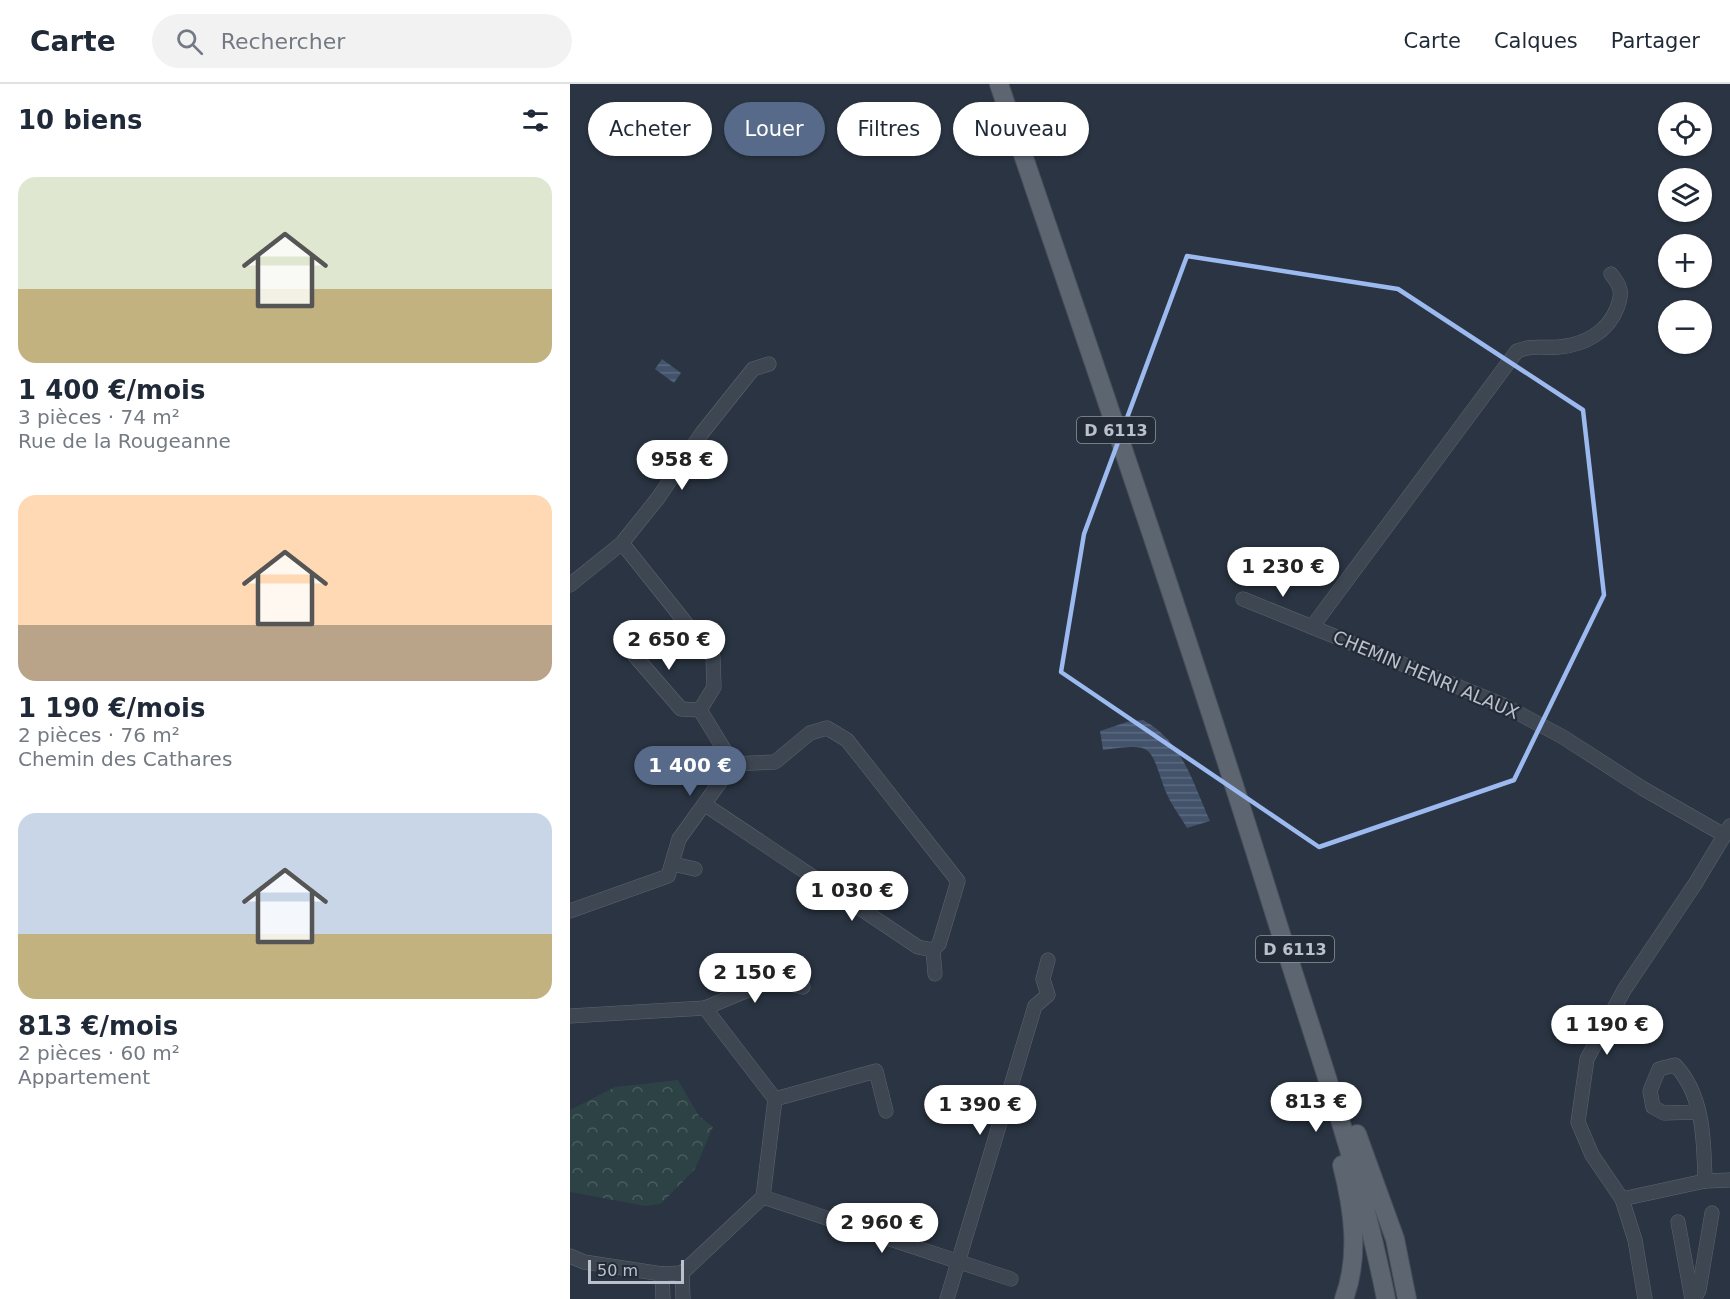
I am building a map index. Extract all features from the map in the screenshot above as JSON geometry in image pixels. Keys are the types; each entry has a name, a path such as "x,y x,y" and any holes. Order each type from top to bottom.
{"main road":[{"name":"D 6113","path":"999,84 1232,776 1364,1197 1386,1299"},
{"name":"D 6113","path":"1232,776 1307,980 1354,1125 1398,1299"},
{"path":"1293,971 1352,1211 1353,1259 1344,1299"},
{"path":"1354,1125 1395,1239 1407,1299"}],"street":[{"name":"CHEMIN HENRI ALAUX","path":"1611,274 1620,285 1622,294 1609,325 1581,342 1559,347 1532,345 1517,351 1312,627 1503,705 1563,737 1642,788 1727,830"},
{"path":"570,585 622,543 658,498 702,433 753,369 769,364"},
{"path":"622,543 713,657 714,687 700,710"},
{"path":"1243,599 1312,627"},
{"path":"629,649 681,709 700,710"},
{"path":"700,710 733,764"},
{"path":"733,764 775,762 810,733 827,728 847,740 958,881 939,944 933,950 935,974"},
{"path":"570,911 668,876 673,864 675,846 733,764"},
{"path":"704,804 918,947 933,950"},
{"path":"1646,1299 1635,1240 1622,1199 1592,1155 1578,1122 1587,1059 1624,990 1695,884 1727,830"},
{"path":"673,864 695,869"},
{"path":"947,1299 1035,1006 1048,995 1043,979 1048,960"},
{"path":"570,1016 705,1008 772,980 803,987"},
{"path":"570,1256 585,1262 662,1274 682,1273 763,1197 776,1099 705,1008"},
{"path":"776,1099 876,1071 886,1111"},
{"path":"1698,1112 1704,1130 1705,1180"},
{"path":"1622,1199 1705,1180 1730,1180"},
{"path":"763,1197 1011,1279"},
{"path":"1693,1299 1699,1290 1712,1213"},
{"path":"1678,1222 1693,1299"},
{"path":"682,1273 683,1299"},
{"path":"662,1274 663,1299"}],"highlighted area":[{"path":"1187,256 1398,289 1583,410 1604,595 1514,780 1319,847 1061,672 1084,534"}],"green space":[{"path":"678,1080 699,1116 713,1127 695,1169 661,1204 645,1206 570,1192 570,1110 615,1087"}],"water":[{"path":"662,359 681,373 674,383 655,369"},
{"path":"1143,720 1168,739 1177,751 1210,821 1187,828 1170,800 1156,764 1147,750 1132,747 1103,750 1100,731 1127,722"}]}
